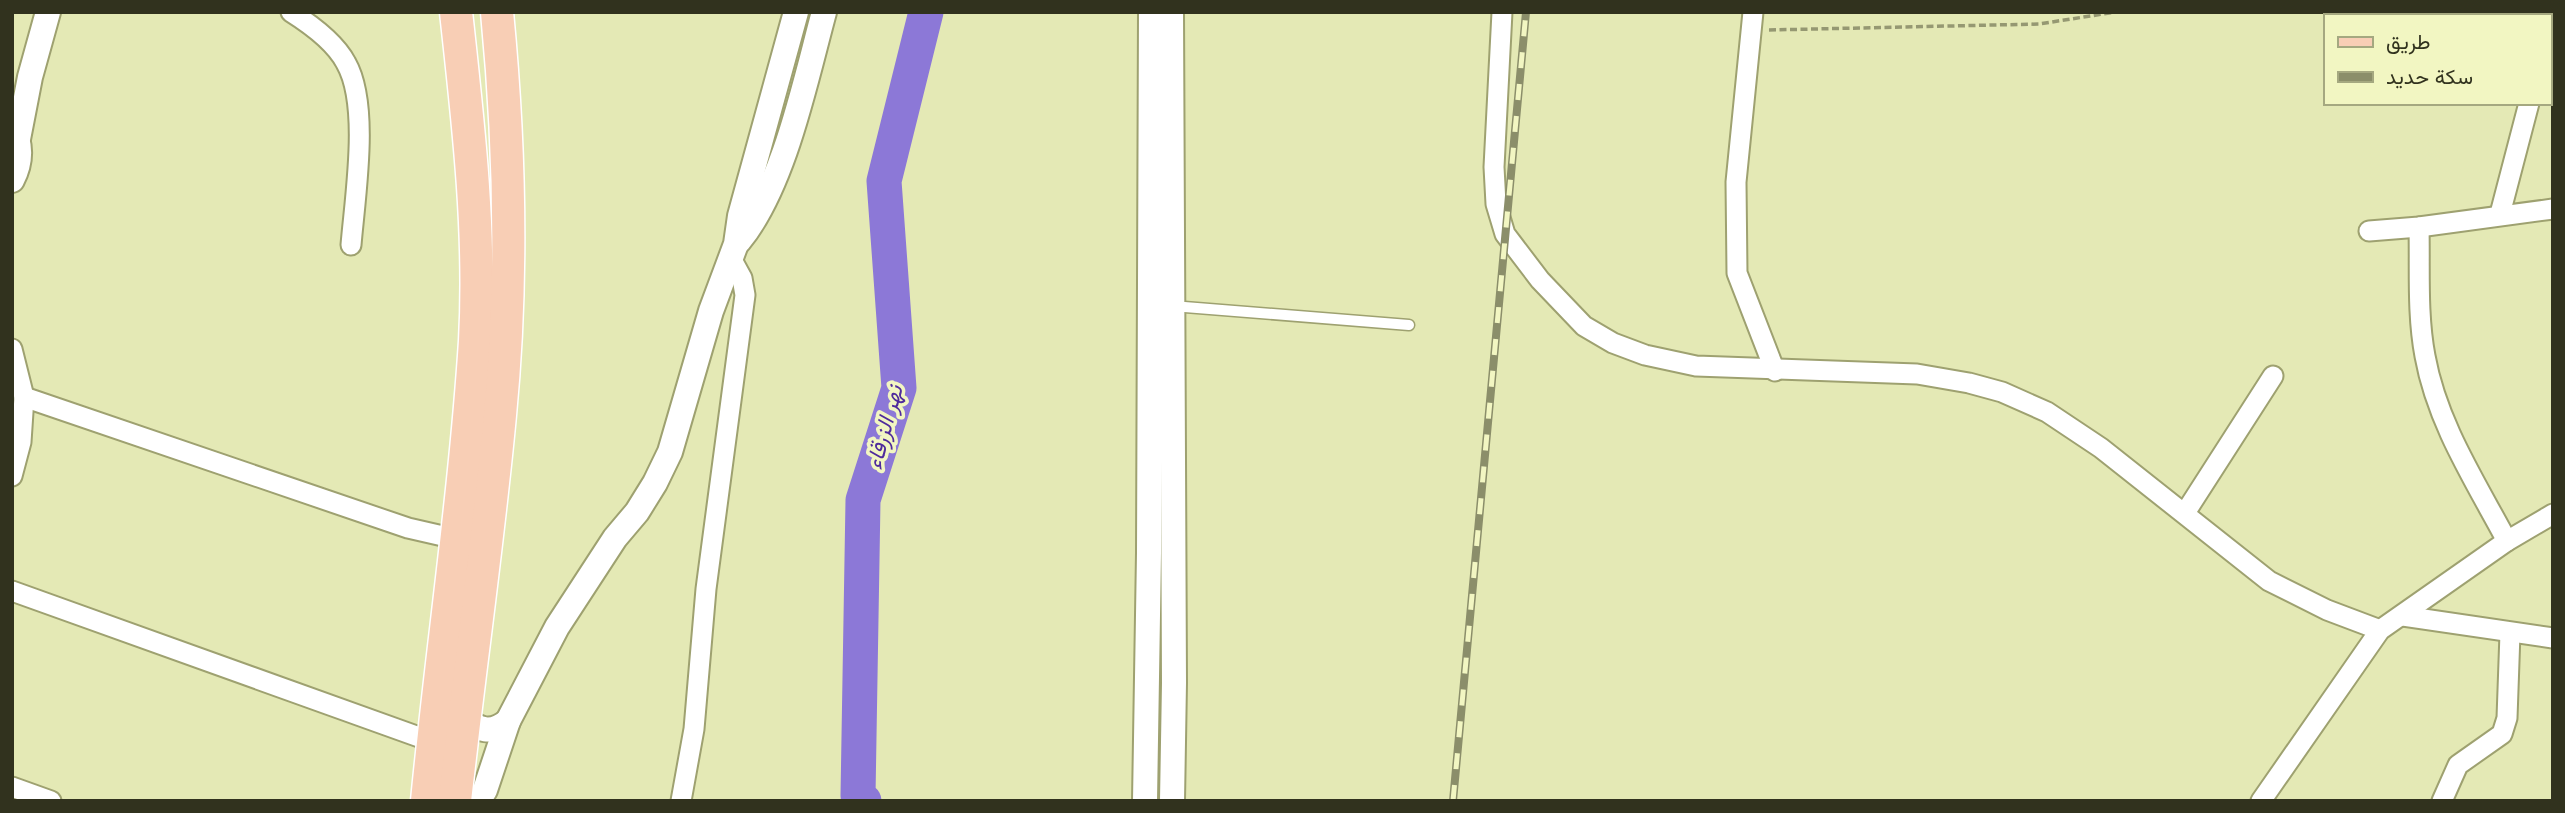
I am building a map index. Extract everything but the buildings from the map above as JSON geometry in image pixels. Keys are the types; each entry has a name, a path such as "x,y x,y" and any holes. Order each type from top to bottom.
{"main road":[{"path":"427,801 475,340 476,232 470,139 456,12"},
{"path":"455,801 500,415 506,334 509,172 497,12"}],"street":[{"path":"12,180 19,165 15,132 48,12"},
{"path":"291,12 328,41 346,61 356,85 360,119 351,245"},
{"path":"478,801 485,790 508,721 557,626 615,538 637,512 670,452 711,311 734,251 740,216 796,12"},
{"path":"734,251 767,199 824,12"},
{"path":"1151,12 1174,683 1172,801"},
{"path":"1145,801 1161,306 1173,217 1171,12"},
{"path":"1502,12 1495,191 1505,234 1562,305 1584,326 1613,343 1644,355 1696,366 1775,371 1917,374 2002,392 2047,412 2101,448 2269,581 2327,610 2380,630"},
{"path":"1751,22 1736,182 1737,273 1775,371"},
{"path":"2500,214 2528,105"},
{"path":"2369,231 2553,209"},
{"path":"2419,227 2423,343 2432,390 2446,429 2507,541"},
{"path":"681,801 694,729 706,589 745,295 734,251"},
{"path":"12,349 24,397 21,442 12,476"},
{"path":"2185,513 2273,376"},
{"path":"24,397 408,528 456,539"},
{"path":"2261,801 2380,630 2507,541 2553,514"},
{"path":"12,591 433,742"},
{"path":"2403,616 2553,638"},
{"path":"2442,801 2458,765 2502,734 2507,718 2510,633"},
{"path":"1147,684 1174,683"},
{"path":"464,715 480,729 490,730 508,721"},
{"path":"12,787 51,801"}],"lane":[{"path":"1161,306 1409,325"}],"path":[{"path":"1751,22 2039,24 2116,12"}],"waterway":[{"name":"نهر الزرقاء","path":"864,801 858,796 863,500 899,388 884,181 926,12"}],"railway":[{"path":"1453,801 1526,12"}]}
